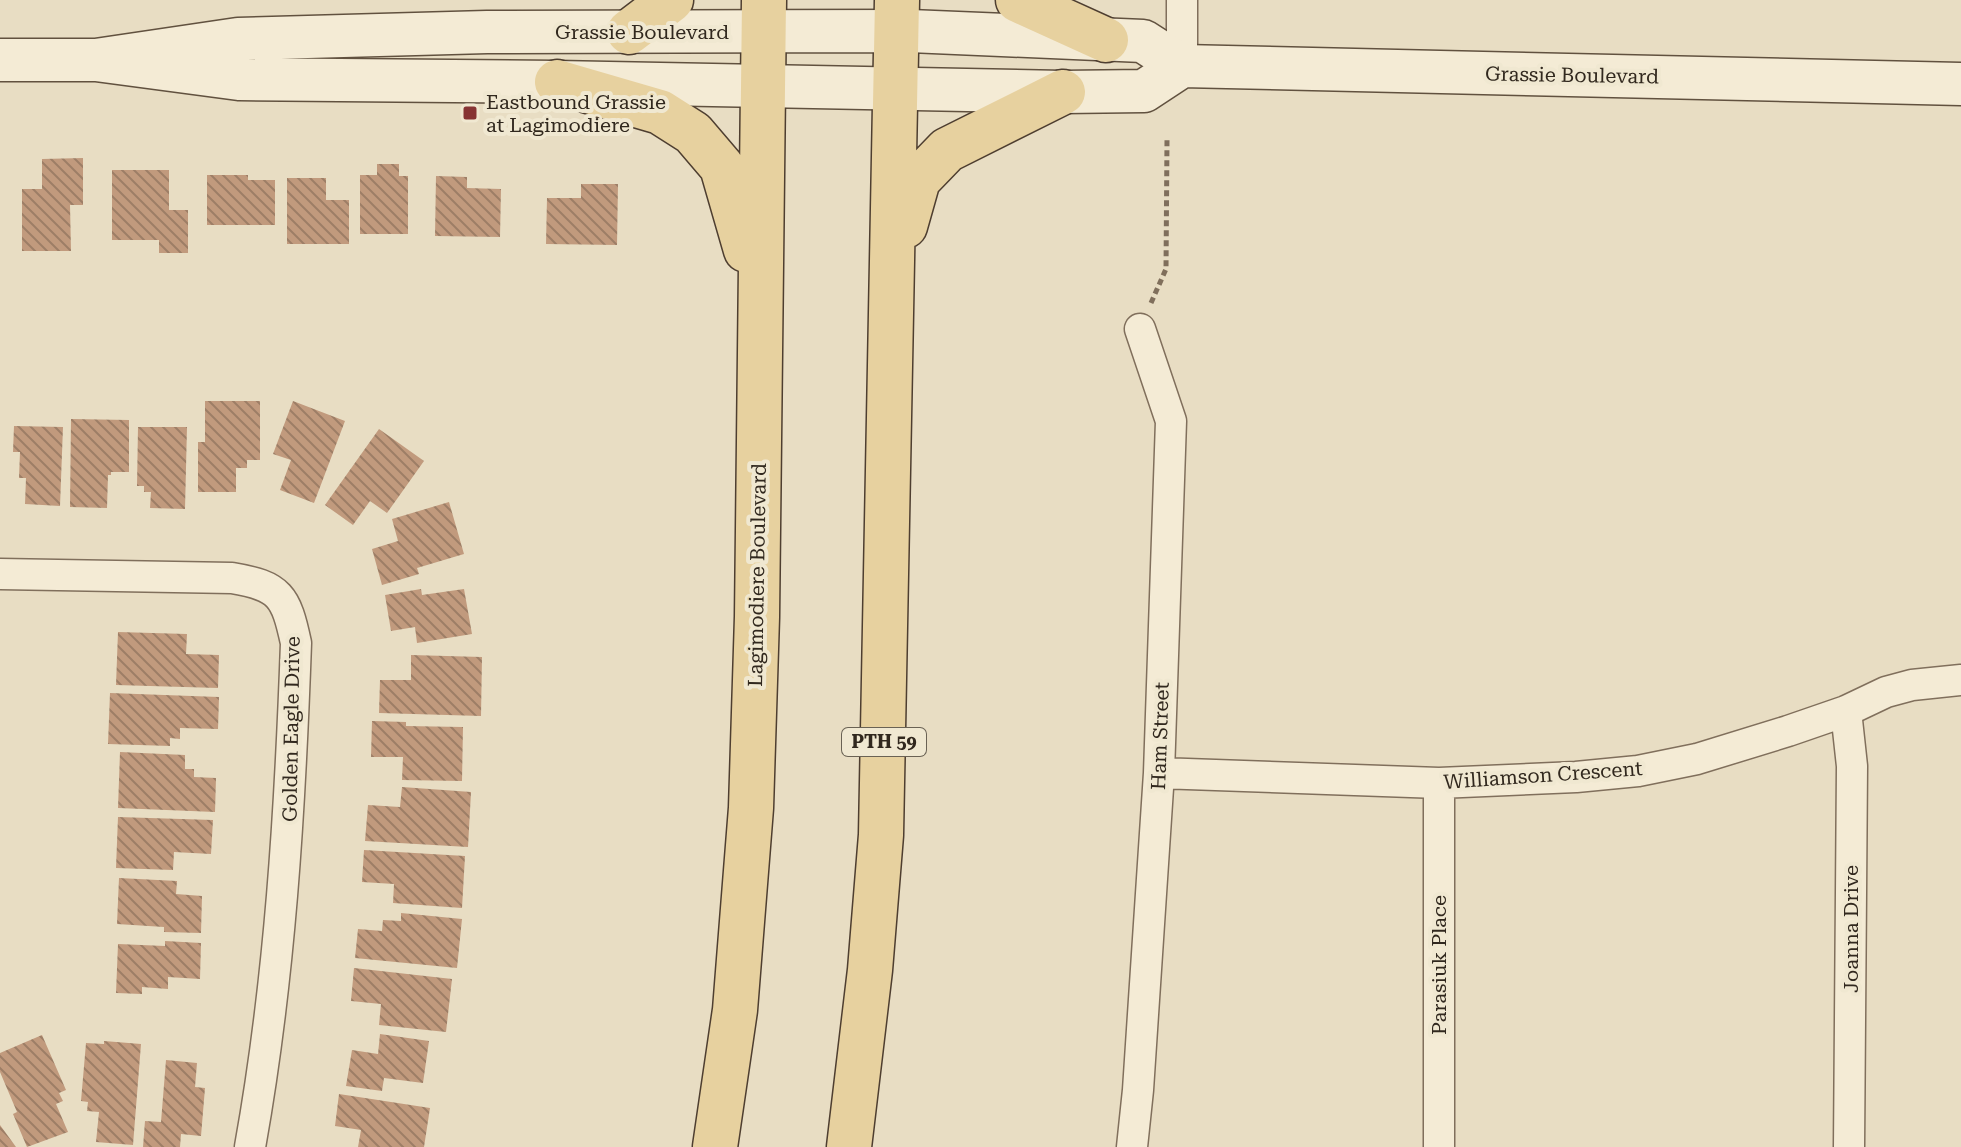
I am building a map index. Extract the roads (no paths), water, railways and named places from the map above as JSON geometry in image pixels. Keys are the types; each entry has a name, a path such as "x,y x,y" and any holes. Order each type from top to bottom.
{"main road":[{"path":"629,32 671,0"},
{"path":"1018,0 1106,40"},
{"name":"Lagimodiere Boulevard","path":"715,1147 735,1010 751,808 757,617 764,16"},
{"name":"PTH 59","path":"849,1147 870,970 881,835 896,16"},
{"path":"557,82 660,112 693,133 722,167 740,224 759,315"},
{"path":"891,335 903,231 918,180 947,150 1063,92"}],"street":[{"path":"1182,0 1182,66"},
{"name":"Grassie Boulevard","path":"96,60 238,39 487,32 629,32 764,16 896,16 1106,40 1143,41 1182,66 1961,84"},
{"name":"Grassie Boulevard","path":"0,60 96,60 239,79 1063,92 1144,91 1182,66"},
{"name":"Ham Street","path":"1132,1147 1159,773 1171,421 1140,329"},
{"name":"Golden Eagle Drive","path":"0,574 232,578 261,583 281,597 290,616 296,643 289,824 279,948 266,1055 250,1147"},
{"name":"Williamson Crescent","path":"1159,773 1439,783 1638,771 1697,759 1846,711 1886,692 1912,685 1961,680"},
{"name":"Joanna Drive","path":"1846,711 1852,766 1849,1147"},
{"name":"Parasiuk Place","path":"1439,783 1439,1147"}],"place":[{"name":"Eastbound Grassie at Lagimodiere","path":"470,113"}]}
